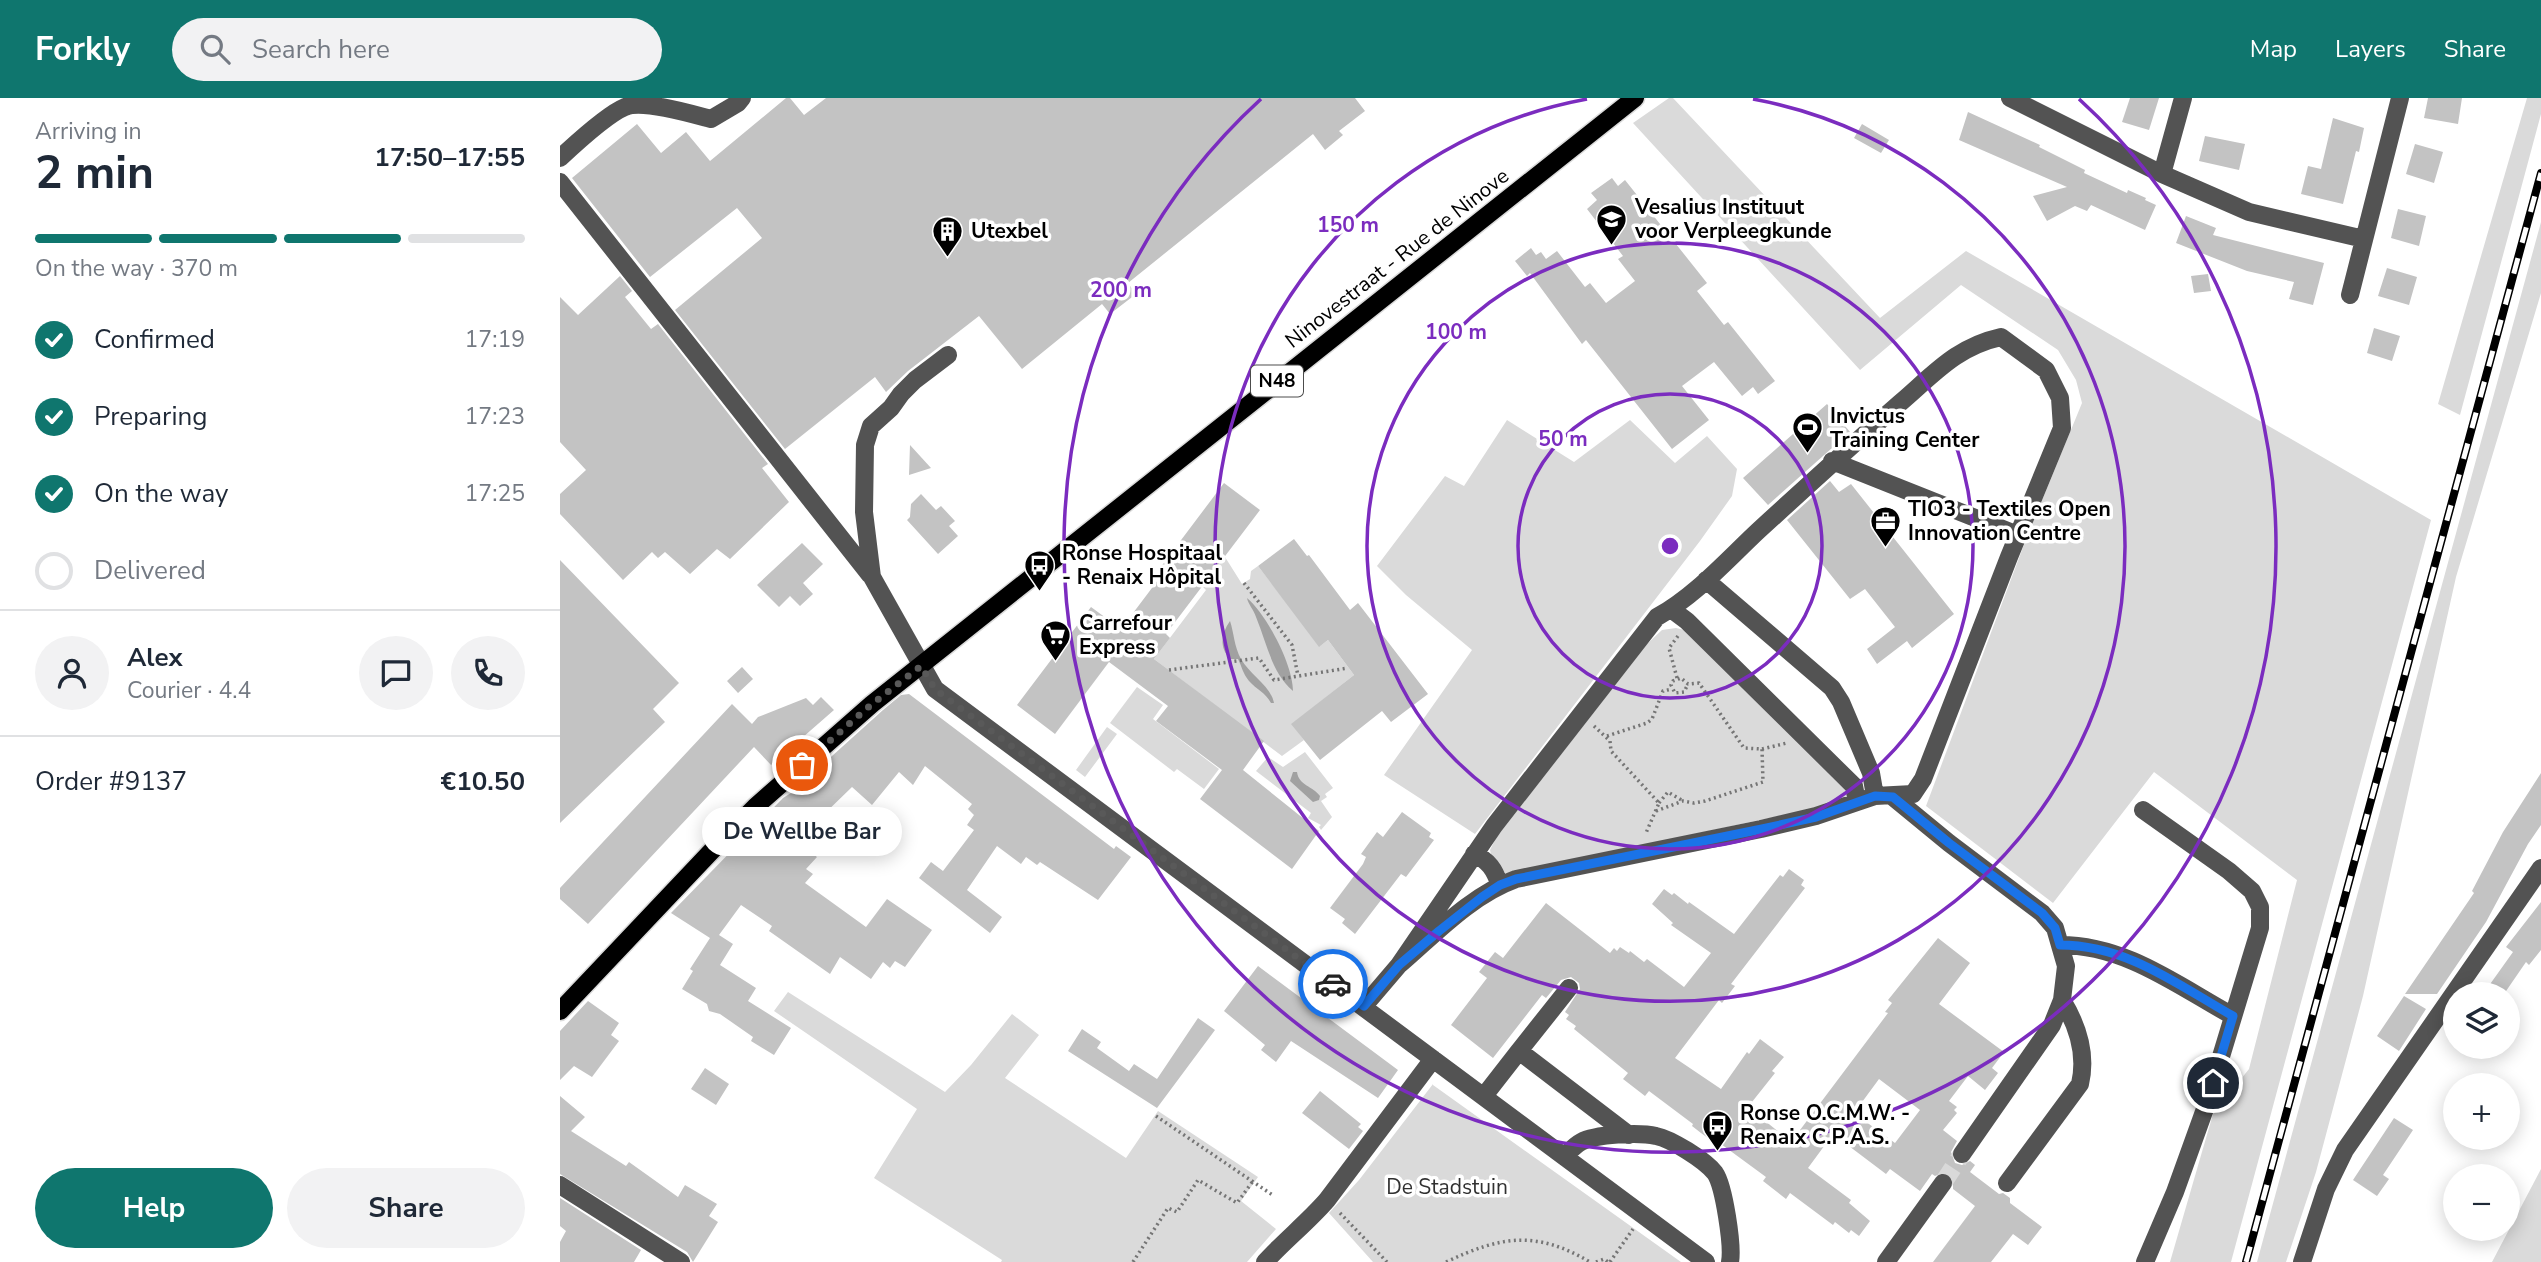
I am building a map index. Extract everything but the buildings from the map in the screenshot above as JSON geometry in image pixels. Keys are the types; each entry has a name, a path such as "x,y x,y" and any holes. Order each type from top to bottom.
{"main road":[{"name":"Ninovestraat - Rue de Ninove","path":"560,1011 755,807 872,704 1636,98"}],"street":[{"path":"560,158 584,136 626,106 665,107 711,119 742,98"},
{"path":"2010,98 2162,174 2249,212 2364,239"},
{"path":"2162,174 2183,98"},
{"path":"2350,295 2400,98"},
{"path":"560,183 872,577 935,689 1706,1262"},
{"path":"1364,1006 1399,965 1474,854 1657,617 1706,580 1832,461 1955,355 1979,342 2001,337 2046,370 2060,398 2062,428 1923,779 1913,794 1884,797 1816,817 1516,879 1500,885 1471,905 1399,965"},
{"path":"872,577 864,512 865,445 871,426 915,380 948,355"},
{"path":"1832,461 2018,535"},
{"path":"1706,580 1832,688 1884,797 2042,913 2055,928 2066,966 2062,1000 2052,1025 1962,1154"},
{"path":"1671,609 1687,621 1854,786 1854,804"},
{"path":"2143,810 2229,871 2252,891 2260,906 2260,928 2206,1106 2175,1192 2145,1262"},
{"path":"1474,854 1487,860 1500,885"},
{"path":"2302,1262 2326,1189 2345,1150 2541,868"},
{"path":"2060,945 2076,945 2137,961 2160,971 2233,1016"},
{"path":"1484,1096 1569,988"},
{"path":"2007,1183 2080,1084 2084,1067 2078,1036 2071,1014 2062,1000"},
{"path":"1519,1051 1629,1135"},
{"path":"1265,1262 1292,1233 1314,1216 1433,1059"},
{"path":"1564,1156 1582,1141 1596,1137 1629,1135 1658,1136 1689,1153 1714,1172 1719,1181 1733,1250 1730,1262"},
{"path":"1886,1262 1943,1183"},
{"path":"560,1185 681,1262"}],"path":[{"path":"1244,583 1292,645 1297,676"},
{"path":"1677,678 1669,648 1687,621"},
{"path":"1170,670 1259,658 1274,680 1348,668"},
{"path":"1645,852 1644,838 1658,803 1668,792 1683,801 1694,803 1763,782 1762,749 1744,748 1699,683 1688,684 1677,678"},
{"path":"1672,689 1673,681 1677,678"},
{"path":"1607,736 1647,723 1654,715 1663,691 1672,689 1680,694 1688,684"},
{"path":"1580,714 1607,736 1611,751 1658,803"},
{"path":"1656,811 1683,801"},
{"path":"1156,1116 1274,1196"},
{"path":"1133,1262 1168,1208 1177,1212 1198,1181 1237,1203 1253,1181"},
{"path":"1327,1200 1387,1262"},
{"path":"1596,1262 1604,1259 1609,1262 1643,1216"},
{"path":"1446,1262 1487,1246 1538,1239 1573,1252 1590,1262"}],"green space":[{"path":"1669,98 1673,98 1880,318 1966,251 2431,520 2231,1262 2170,1262 2213,1114 2249,1069 2297,880 2154,772 2053,903 1926,806 2025,542 2082,403 2076,380 2058,350 1961,285 1860,370 1633,123"},
{"path":"2527,98 2541,98 2541,114 2460,415 2438,404"},
{"path":"2541,222 2541,293 2456,577 2363,996 2316,1172 2286,1262 2257,1262"},
{"path":"1507,420 1574,462 1630,420 1675,463 1707,436 1737,469 1732,496 1700,541 1475,834 1384,775 1472,650 1406,595 1377,566 1445,476 1464,486"},
{"path":"1225,557 1242,584 1250,579 1251,571 1258,566 1320,646 1328,640 1354,675 1292,724 1304,740 1282,756 1154,659 1206,590 1202,586"},
{"path":"1676,628 1689,631 1848,790 1848,798 1840,803 1506,874 1492,859 1490,850 1496,838 1647,644 1662,630"},
{"path":"1137,687 1163,705 1153,719 1219,769 1204,789 1177,769 1174,772 1110,723"},
{"path":"1107,727 1117,734 1085,777 1076,770"},
{"path":"1305,752 1333,788 1321,801 1332,817 1321,830 1321,825 1308,818 1311,813 1256,771 1268,757 1283,767"},
{"path":"788,992 945,1092 971,1065 1012,1014 1039,1035 1005,1078 1126,1158 1158,1111 1258,1177 1241,1201 1276,1229 1247,1262 1001,1262 1002,1260 874,1178 917,1109 774,1011"},
{"name":"De Stadstuin","path":"1433,1084 1681,1262 1373,1262 1329,1213 1359,1180"},
{"path":"2541,1169 2541,1262 2492,1262 2503,1241 2520,1241 2520,1209"}],"shaded area":[{"path":"1247,598 1263,616 1284,655 1293,691 1279,675 1270,657"},
{"path":"1230,621 1241,659 1269,691 1274,703 1249,681 1238,659 1230,659 1226,654 1222,640"},
{"path":"1293,772 1297,772 1300,780 1320,796 1319,800 1313,802 1290,781"}],"tunnel":[{"path":"1943,1183 1962,1154"}],"railway":[{"path":"2246,1262 2541,173"}],"way so far":[{"path":"802,765 872,704 921,666 935,689 1333,984"}],"place":[{"name":"Vesalius Instituut voor Verpleegkunde","path":"1612,246"},
{"name":"Utexbel","path":"948,258"},
{"name":"Invictus Training Center","path":"1807,455"},
{"name":"TIO3 - Textiles Open Innovation Centre","path":"1885,548"},
{"name":"Ronse Hospitaal - Renaix Hôpital","path":"1039,592"},
{"name":"Carrefour Express","path":"1056,662"},
{"name":"De Wellbe Bar","path":"802,765"},
{"name":"Ronse O.C.M.W. - Renaix C.P.A.S.","path":"1717,1152"}],"route":[{"path":"1333,984 1364,1006 1399,965 1439,931 1482,897 1500,885 1516,879 1816,817 1875,796 1893,797 2042,913 2055,928 2060,945 2076,945 2137,961 2160,971 2233,1016 2213,1083"}]}
